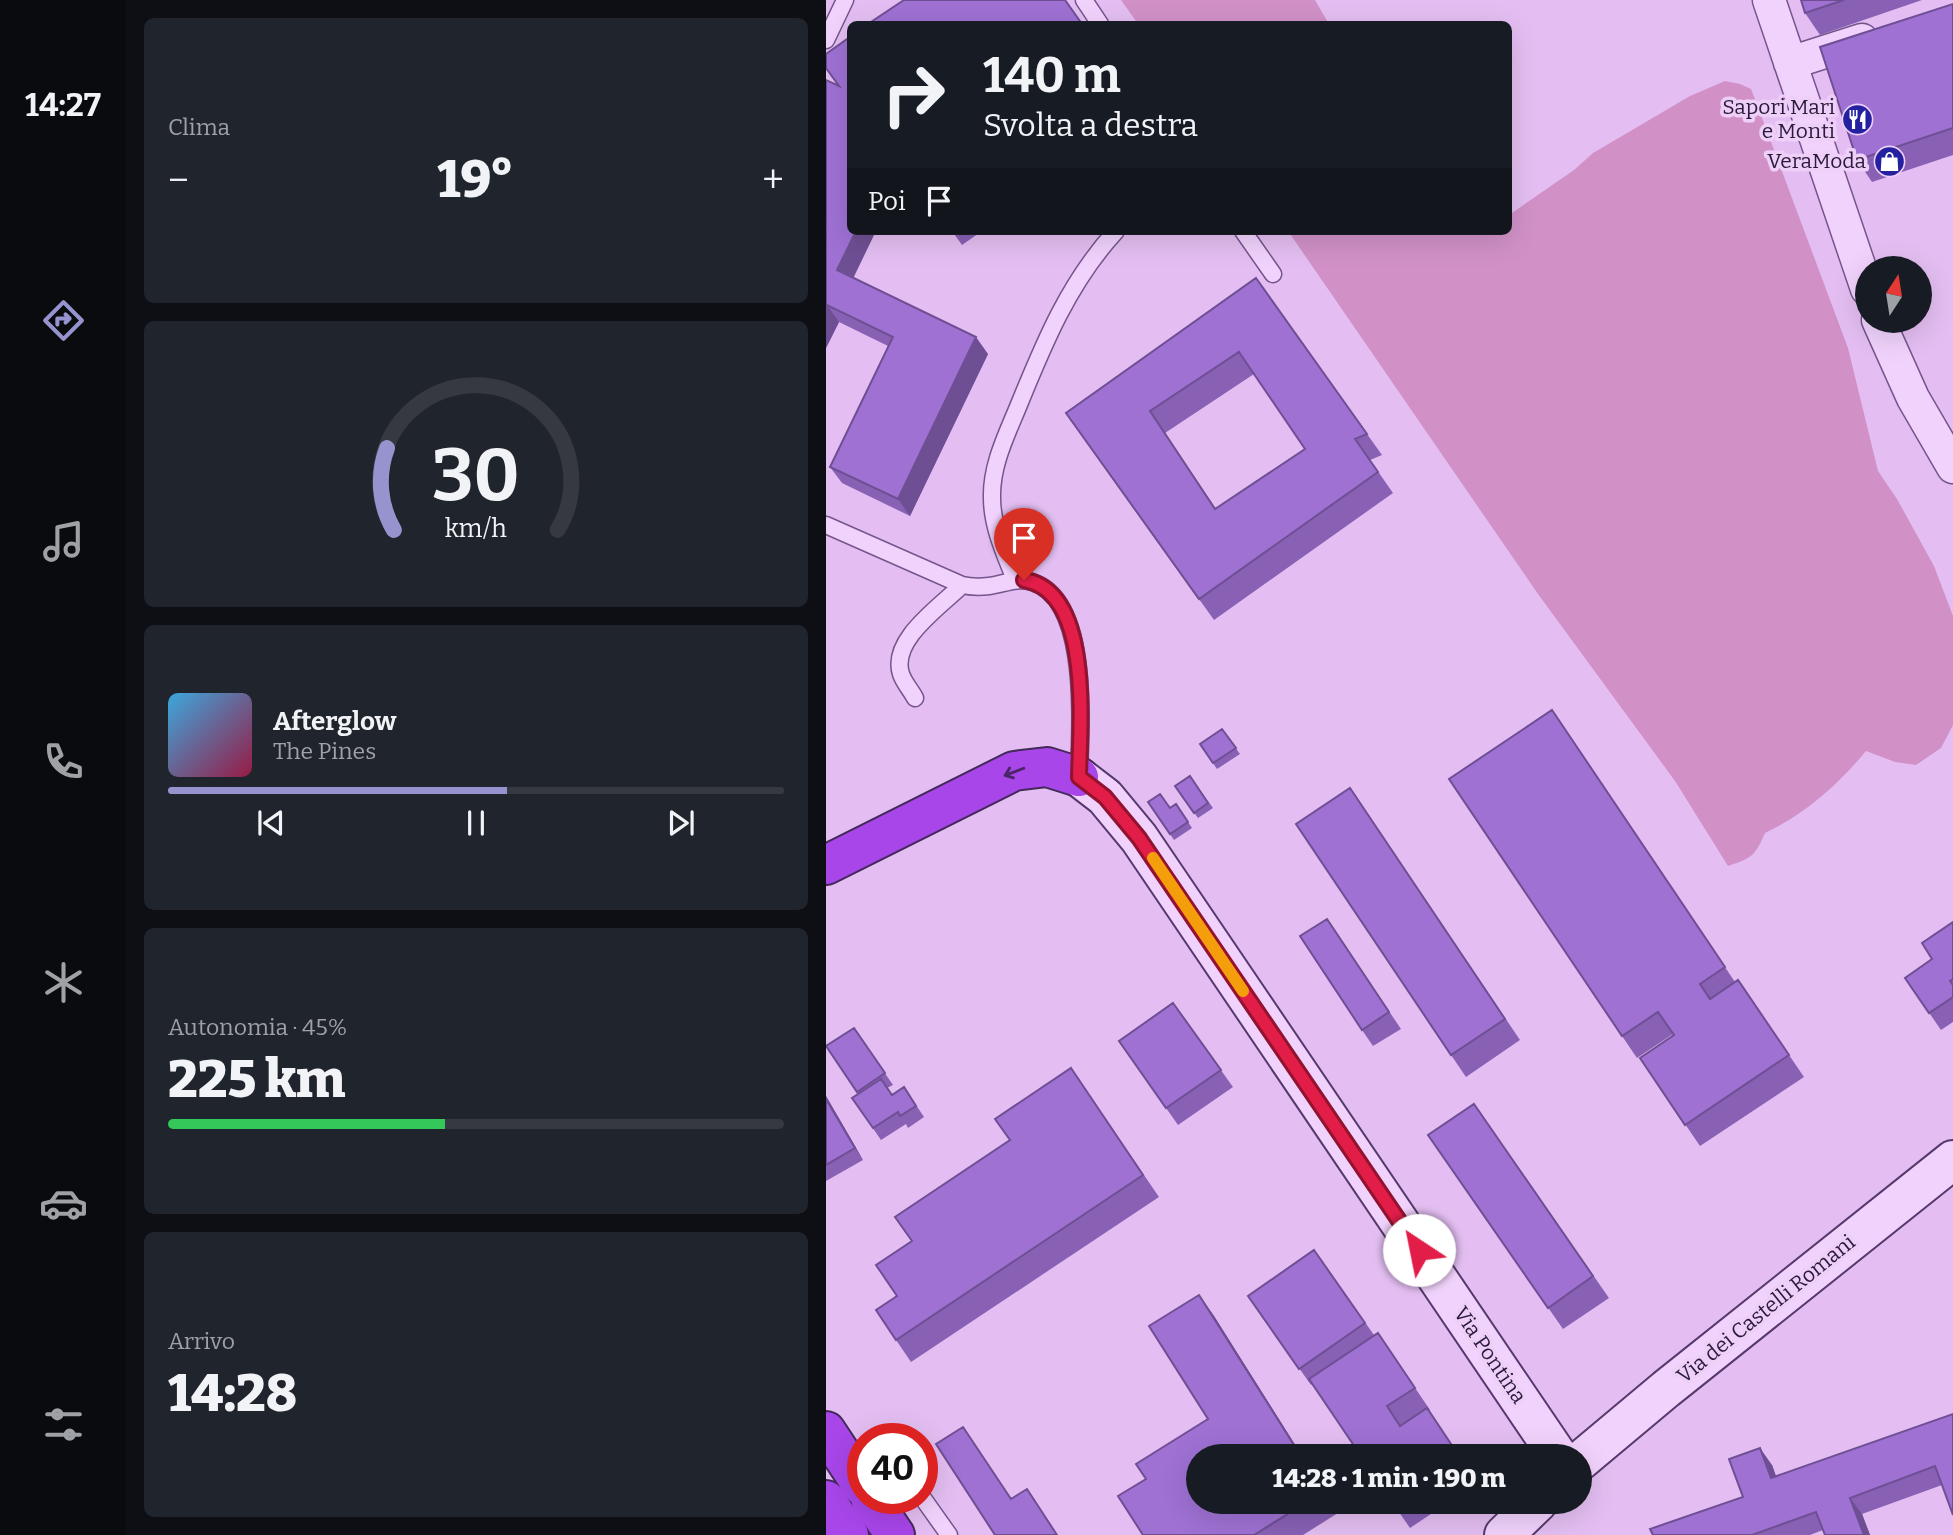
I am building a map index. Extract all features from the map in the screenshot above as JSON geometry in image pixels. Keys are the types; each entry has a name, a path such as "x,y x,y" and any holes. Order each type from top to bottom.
{"highway":[{"path":"826,865 1014,771 1047,767 1079,777"},
{"path":"826,1431 847,1463"},
{"path":"826,1500 849,1535"},
{"path":"881,1514 895,1535"}],"street":[{"path":"1769,0 1856,256"},
{"path":"1790,63 1890,31"},
{"path":"1884,333 1913,398 1953,467"},
{"name":"Via Pontina","path":"1079,777 1105,797 1139,838 1550,1444"},
{"name":"Via dei Castelli Romani","path":"1592,1451 1953,1160"},
{"path":"1506,1534 1526,1514"}],"lane":[{"path":"826,40 845,0"},
{"path":"1084,0 1098,21"},
{"path":"1015,580 999,539 992,509 992,485 998,457 1059,313 1089,263 1113,235"},
{"path":"1246,235 1273,274"},
{"path":"826,525 962,585 980,587 1015,580 1032,582 1049,592 1068,621 1080,675 1079,777"},
{"path":"915,698 902,677 899,655 911,635 962,585"},
{"path":"934,1514 949,1535"}],"shaded area":[{"path":"1121,0 1315,0 1327,21 1136,21"},
{"path":"1725,81 1751,89 1848,348 1878,471 1897,499 1934,566 1953,616 1953,725 1941,748 1916,765 1895,762 1866,751 1820,798 1765,833 1752,855 1728,866 1675,781 1538,594 1291,235 1512,235 1512,213 1574,170 1593,153 1690,96"}],"building":[{"path":"904,0 1065,0 1080,21 872,21"},
{"path":"1801,0 1844,0 1805,13"},
{"path":"1953,4 1953,128 1857,160 1820,47"},
{"path":"847,39 847,235 854,235 837,270 976,337 898,499 830,467 893,337 827,305 826,307 826,80 839,86 826,68 826,54"},
{"path":"1256,278 1367,434 1355,439 1378,472 1199,599 1066,413","holes":["1239,352 1305,449 1215,509 1150,411"]},
{"path":"1552,710 1725,967 1700,984 1710,999 1738,980 1789,1055 1685,1125 1640,1058 1674,1035 1658,1012 1622,1036 1449,779"},
{"path":"1222,729 1236,748 1213,763 1200,744"},
{"path":"1190,776 1208,803 1194,813 1175,786"},
{"path":"1350,788 1505,1019 1451,1055 1296,824"},
{"path":"1160,794 1170,808 1176,804 1188,822 1170,834 1148,802"},
{"path":"1327,919 1389,1012 1362,1030 1300,936"},
{"path":"1953,922 1953,979 1950,981 1953,985 1953,997 1929,1013 1905,978 1932,959 1922,943"},
{"path":"1173,1003 1221,1070 1166,1108 1119,1041"},
{"path":"854,1028 885,1073 857,1092 826,1046"},
{"path":"1071,1068 1143,1175 896,1340 876,1310 897,1296 876,1265 912,1241 895,1217 1010,1140 995,1119"},
{"path":"881,1079 892,1095 904,1087 916,1106 900,1116 898,1112 873,1128 852,1098"},
{"path":"826,1099 855,1148 826,1165"},
{"path":"1474,1104 1593,1276 1548,1308 1428,1135"},
{"path":"1314,1250 1365,1323 1299,1369 1248,1296"},
{"path":"1199,1295 1293,1444 1186,1444 1186,1514 1288,1514 1254,1535 1143,1535 1118,1496 1146,1479 1136,1464 1208,1419 1149,1326"},
{"path":"1378,1333 1415,1388 1387,1406 1400,1426 1427,1408 1451,1444 1353,1444 1309,1379"},
{"path":"1953,1414 1953,1515 1935,1466 1850,1498 1864,1535 1825,1535 1816,1512 1752,1535 1653,1535 1650,1529 1743,1497 1729,1459 1760,1448 1771,1478"},
{"path":"963,1427 1011,1499 1027,1489 1057,1535 995,1535 938,1447 938,1443"}],"slow traffic":[{"path":"1153,858 1243,991"}],"place":[{"name":"Sapori Mari e Monti","path":"1858,119"},
{"name":"VeraModa","path":"1889,161"}],"route":[{"path":"1024,580 1049,592 1063,610 1071,631 1080,675 1079,777 1105,797 1139,838 1419,1250"}]}
